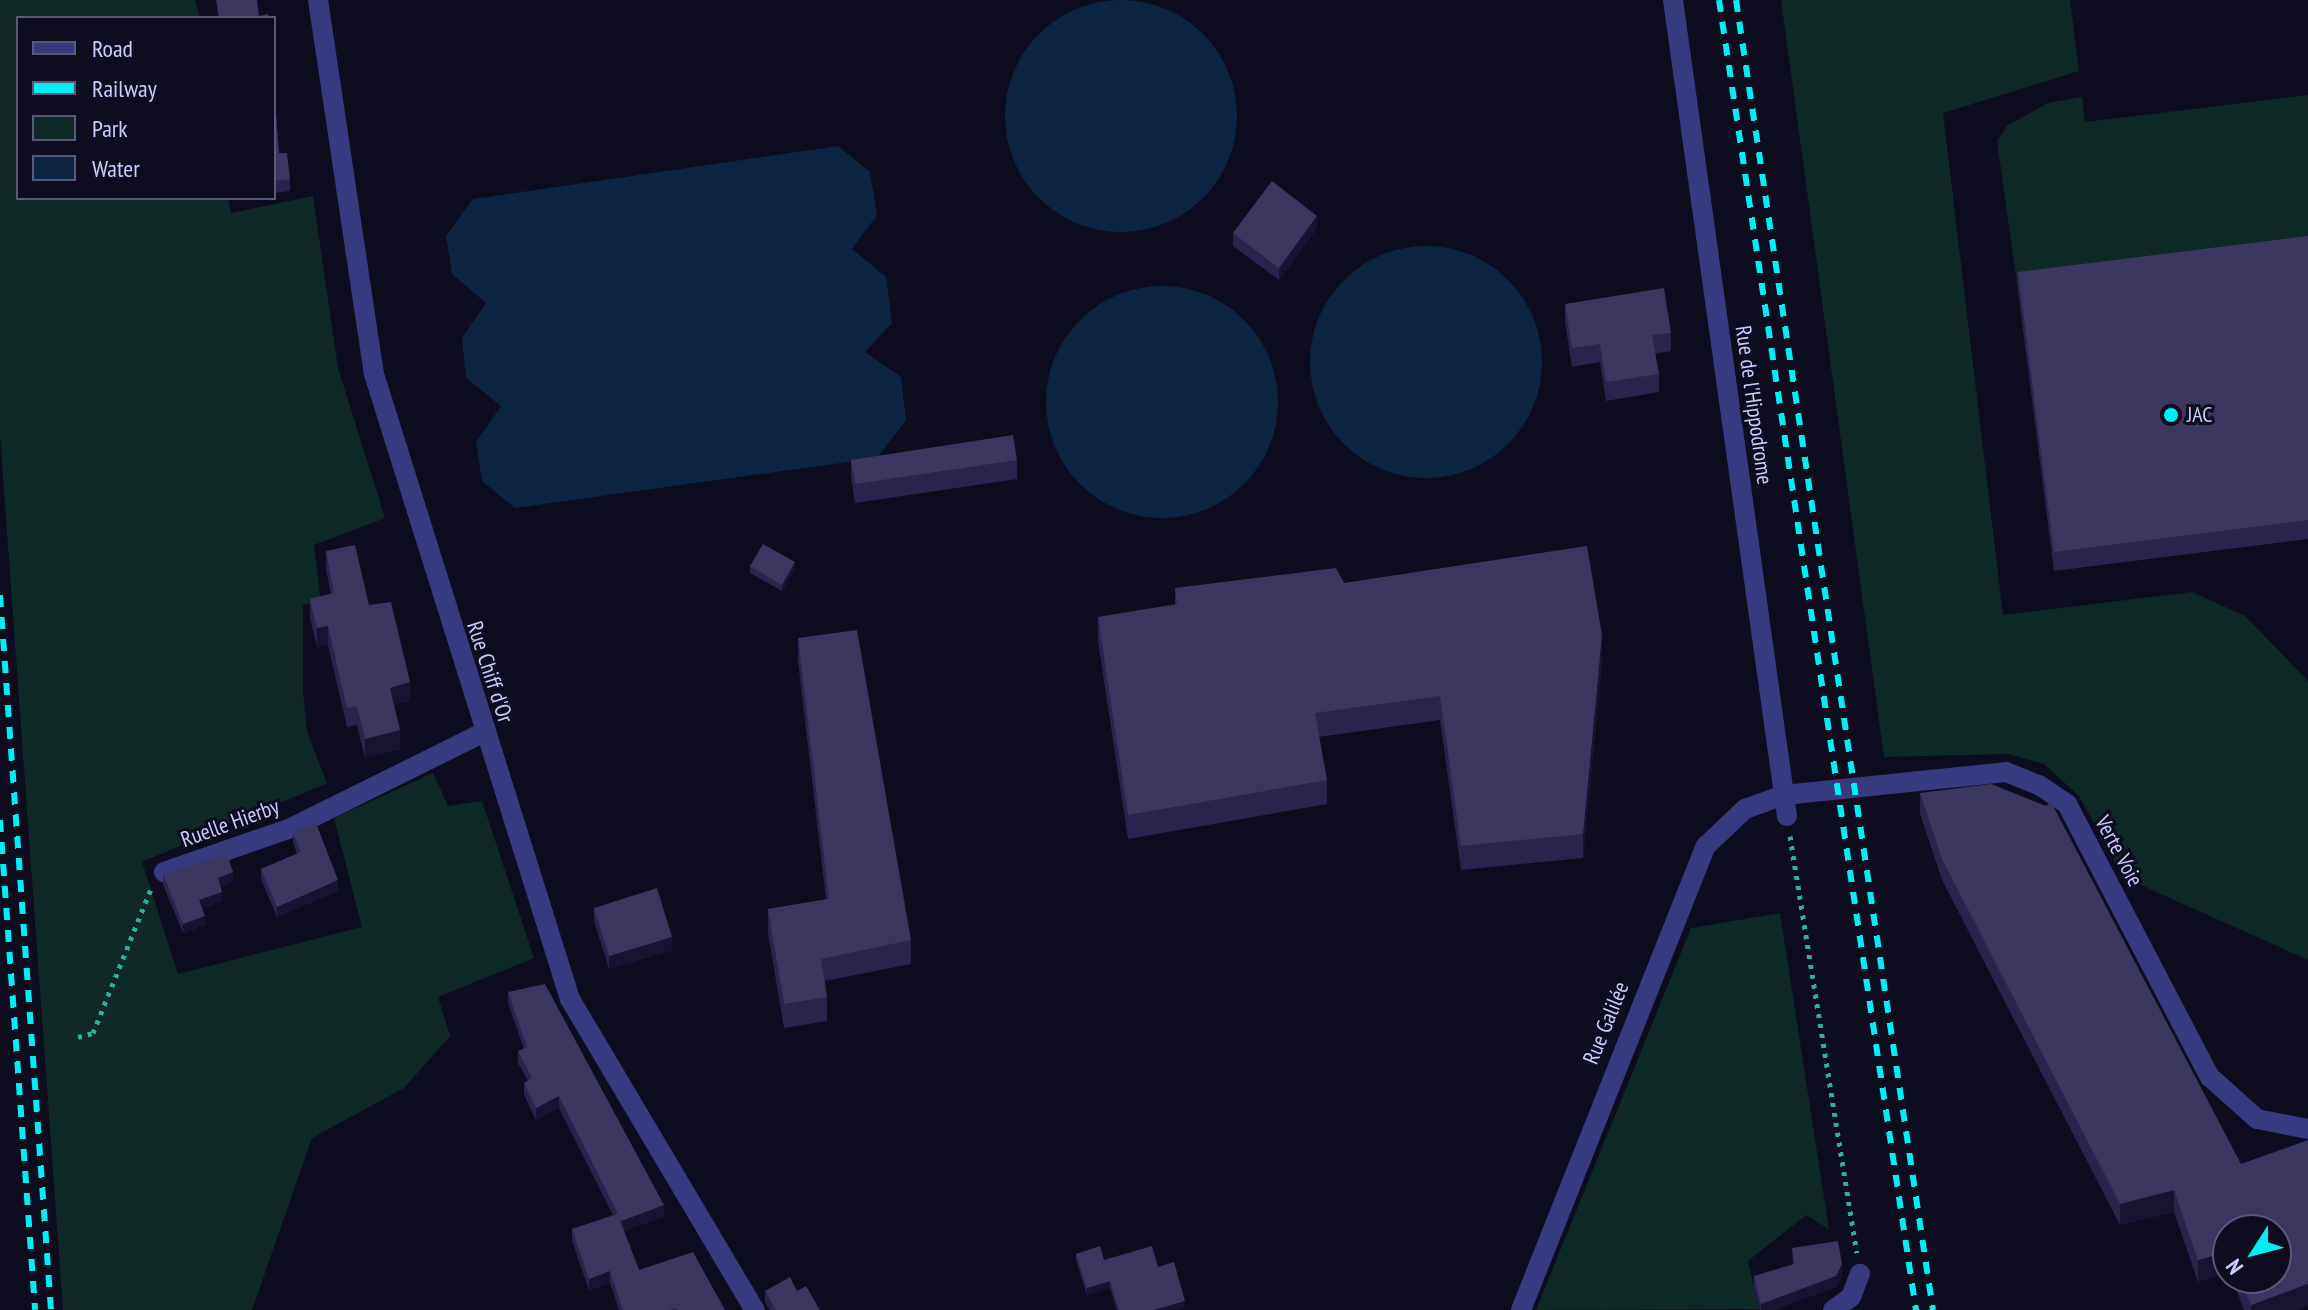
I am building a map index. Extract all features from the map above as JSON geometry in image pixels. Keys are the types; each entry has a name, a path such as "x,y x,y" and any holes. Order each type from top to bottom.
{"street":[{"name":"Rue Chiff d'Or","path":"318,0 374,374 570,999 755,1310"},
{"name":"Rue de l'Hippodrome","path":"1673,0 1787,816"},
{"name":"Ruelle Hierby","path":"164,872 291,828 484,732"},
{"name":"Verte Voie","path":"1784,795 2006,772 2039,785 2067,804 2210,1077 2257,1119 2308,1129"},
{"name":"Rue Galilée","path":"1521,1310 1706,846 1745,809 1784,795"},
{"path":"1833,1310 1851,1297 1860,1274"}],"path":[{"path":"1787,816 1860,1274"},
{"name":"Ruelle Hierby","path":"78,1037 93,1033 164,872"}],"green space":[{"path":"0,0 195,0 199,16 16,16 16,200 228,200 231,213 313,196 338,368 385,518 314,545 321,602 303,605 303,691 307,732 327,783 142,862 178,974 362,927 334,818 433,773 448,806 482,801 534,958 438,997 450,1036 404,1088 312,1138 252,1310 63,1310 0,435"},
{"path":"1781,0 2070,0 2079,71 1943,113 2003,615 2192,592 2245,616 2308,681 2308,960 2123,877 2079,796 2044,764 2009,754 1884,757"},
{"path":"2308,95 2308,255 2018,291 1997,141 2008,125 2048,103 2082,97 2085,122"},
{"path":"1780,913 1829,1229 1806,1215 1748,1261 1759,1309 1536,1310 1691,928"}],"water":[{"path":"1121,0 1144,2 1165,9 1186,19 1203,34 1218,51 1228,72 1235,93 1235,139 1228,160 1218,181 1203,198 1186,213 1165,223 1144,230 1121,232 1098,230 1077,223 1056,213 1039,198 1024,181 1014,160 1007,139 1005,116 1007,93 1014,72 1024,51 1039,34 1056,19 1077,9 1098,2"},
{"path":"838,146 870,172 877,215 852,249 886,277 892,323 865,352 901,377 906,420 877,458 515,508 482,481 476,442 501,406 466,378 462,338 486,303 452,274 446,236 473,199"},
{"path":"1426,246 1449,248 1470,255 1491,265 1508,280 1523,297 1533,318 1540,339 1540,385 1533,406 1523,427 1508,444 1491,459 1470,469 1449,476 1426,478 1403,476 1382,469 1361,459 1344,444 1329,427 1319,406 1312,385 1310,362 1312,339 1319,318 1329,297 1344,280 1361,265 1382,255 1403,248"},
{"path":"1162,286 1185,288 1206,295 1227,305 1244,320 1259,337 1269,358 1276,379 1276,425 1269,446 1259,467 1244,484 1227,499 1206,509 1185,516 1162,518 1139,516 1118,509 1097,499 1080,484 1065,467 1055,446 1048,425 1046,402 1048,379 1055,358 1065,337 1080,320 1097,305 1118,295 1139,288"}],"building":[{"path":"216,0 257,0 259,16 219,16"},
{"path":"276,114 279,153 287,153 290,179 276,181"},
{"path":"1272,181 1317,216 1279,268 1233,233"},
{"name":"JAC","path":"2308,236 2308,520 2054,552 2018,272"},
{"path":"1664,288 1671,333 1652,335 1659,374 1606,382 1600,344 1572,348 1565,304"},
{"path":"1013,435 1017,460 855,484 851,460"},
{"path":"763,544 795,562 782,585 750,566"},
{"path":"355,545 369,605 391,602 410,682 390,688 400,730 365,739 357,706 347,708 328,626 317,628 310,599 334,593 326,551"},
{"path":"1587,546 1602,635 1583,834 1461,846 1440,696 1315,713 1327,780 1128,815 1098,617 1177,604 1175,588 1336,568 1344,583"},
{"path":"857,630 911,940 821,959 827,997 784,1004 768,909 829,899 798,638"},
{"path":"1991,784 2046,806 2051,802 2241,1164 2308,1140 2308,1284 2292,1290 2292,1214 2212,1214 2212,1256 2198,1260 2174,1190 2120,1204 1942,859 1920,793"},
{"path":"316,823 338,880 277,907 261,869 301,852 293,833"},
{"path":"227,854 233,872 218,878 222,892 199,900 205,916 183,924 163,875"},
{"path":"657,888 672,937 609,956 594,908"},
{"path":"545,984 664,1205 621,1221 618,1215 639,1270 693,1252 725,1310 623,1310 610,1271 589,1279 572,1229 618,1214 559,1096 536,1108 524,1083 532,1078 518,1051 527,1047 508,992"},
{"path":"1838,1241 1842,1264 1836,1276 1761,1304 1754,1276 1794,1264 1792,1248"},
{"path":"1100,1246 1104,1260 1152,1246 1158,1267 1174,1262 1185,1301 1153,1310 1119,1310 1110,1281 1087,1288 1076,1254"},
{"path":"790,1277 797,1291 806,1286 820,1310 776,1310 765,1291"},
{"path":"2247,1294 2281,1294 2251,1305"}],"railway":[{"path":"1719,0 1916,1310"},
{"path":"1736,0 1933,1310"},
{"path":"0,595 51,1310"},
{"path":"0,820 35,1310"}],"place":[{"name":"JAC","path":"2171,415"}]}
